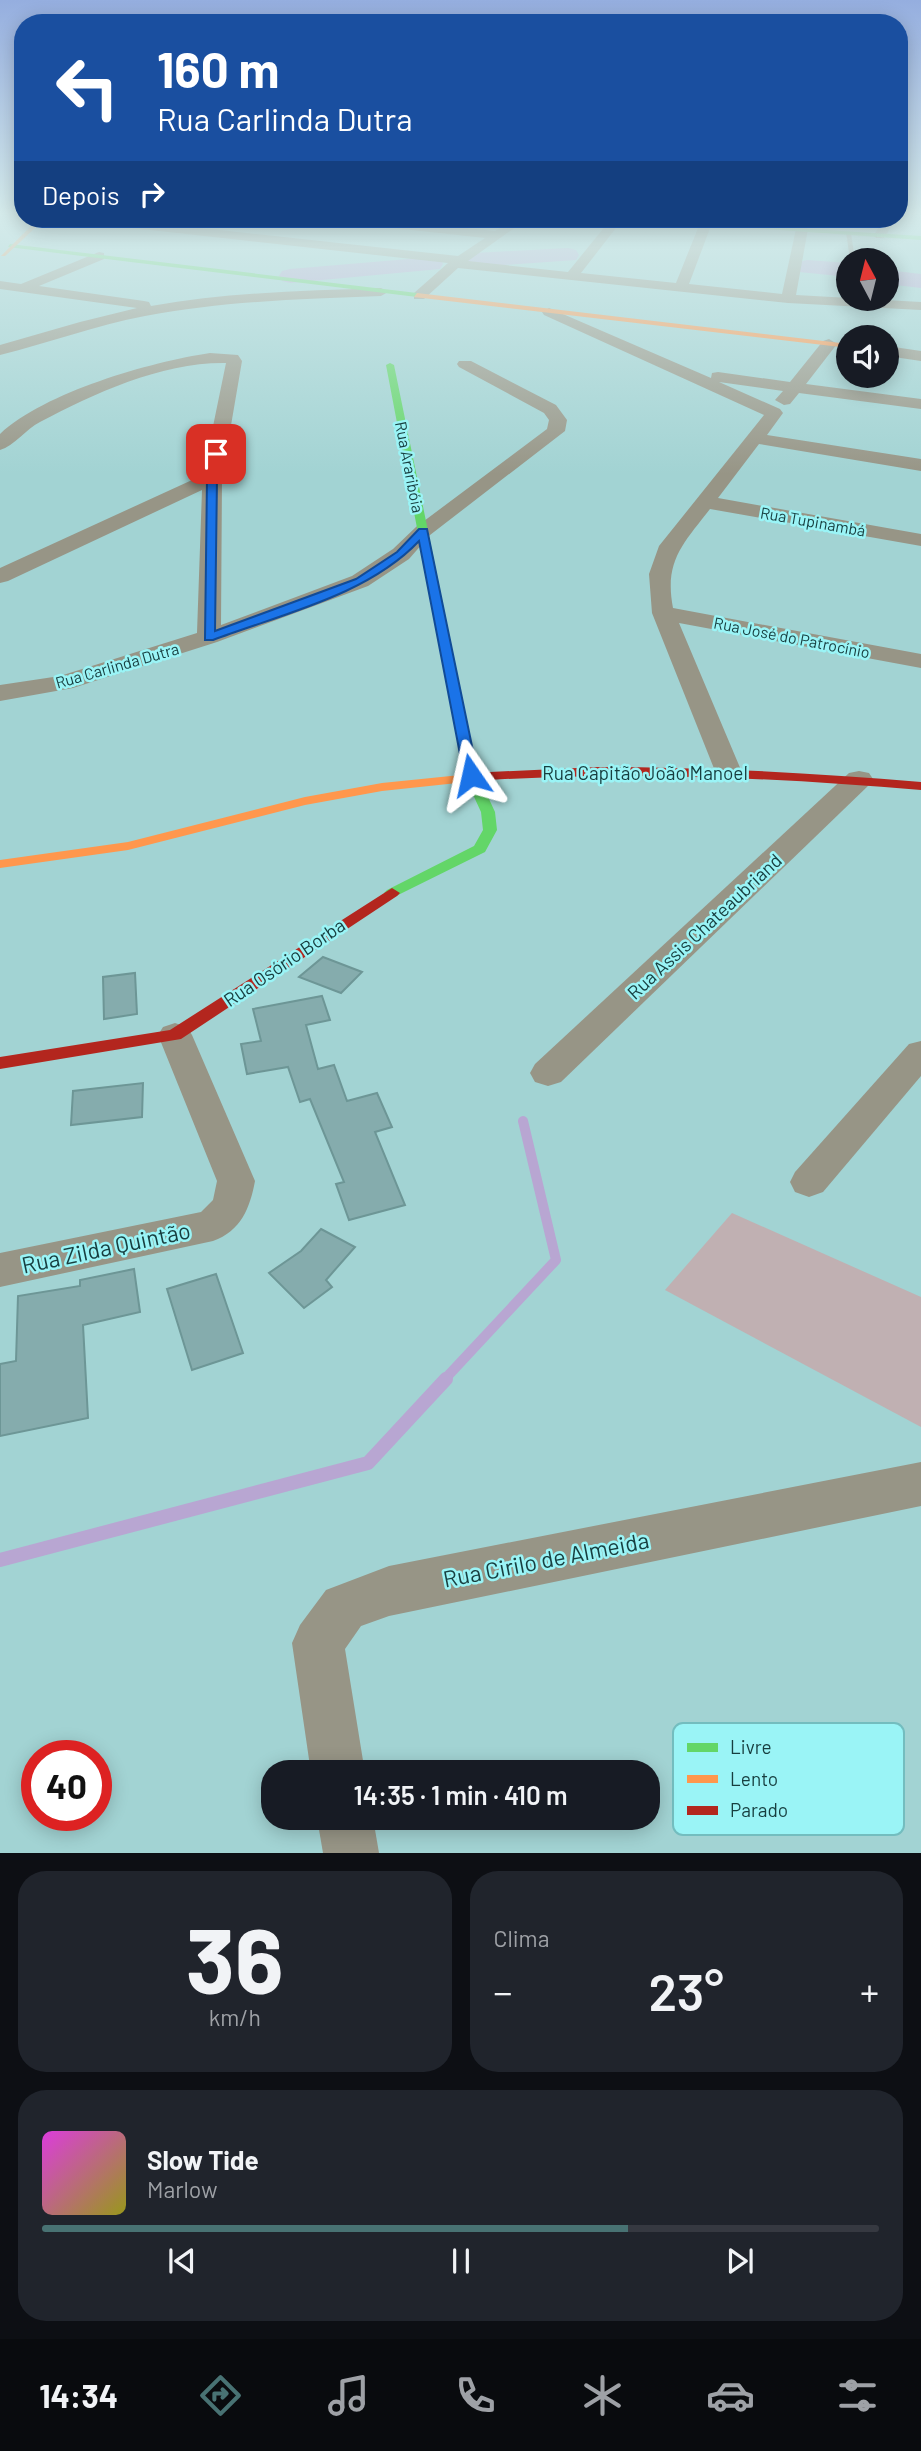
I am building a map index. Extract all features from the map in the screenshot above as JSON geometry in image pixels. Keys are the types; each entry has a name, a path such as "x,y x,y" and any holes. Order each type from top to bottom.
{"street":[{"path":"117,301 166,308"},
{"path":"0,350 34,338 166,308 212,301"},
{"path":"463,301 836,345"},
{"path":"835,301 921,306"},
{"path":"549,312 774,413"},
{"path":"727,770 663,613 657,586 658,569 667,551 704,502 829,344"},
{"path":"899,353 921,356"},
{"path":"0,444 22,424 125,378 212,358 223,357 234,361 212,478 209,637"},
{"name":"Rua Carlinda Dutra","path":"0,692 64,682 209,637 360,581 401,554 423,531 556,431 558,420 550,409 465,364"},
{"name":"Rua Araribóia","path":"390,365 471,775"},
{"path":"689,374 921,404"},
{"path":"754,438 921,465"},
{"path":"0,576 212,478"},
{"name":"Rua Tupinambá","path":"704,502 921,540"},
{"name":"Rua José do Patrocínio","path":"663,613 921,662"},
{"name":"Rua Capitão João Manoel","path":"0,864 44,860 146,842 304,801 471,775 607,768 727,770 921,786"},
{"name":"Rua Osório Borba","path":"0,1063 175,1035 379,899 480,849 491,830 488,812 471,775"},
{"name":"Rua Assis Chateaubriand","path":"548,1073 859,779"},
{"name":"Rua Zilda Quintão","path":"0,1270 213,1225 231,1206 236,1181 175,1035"},
{"path":"809,1182 921,1053"},
{"name":"Rua Cirilo de Almeida","path":"336,1760 318,1643 344,1608 389,1591 921,1484"},
{"path":"347,1830 351,1853"}],"shaded area":[{"path":"732,1213 921,1297 921,1427 665,1290"}],"building":[{"path":"323,957 362,972 341,993 299,977"},
{"path":"135,973 137,1014 104,1019 103,977"},
{"path":"322,996 330,1020 306,1025 318,1069 334,1065 347,1101 377,1093 392,1127 375,1132 405,1205 349,1220 336,1184 344,1182 310,1099 300,1102 288,1067 247,1074 241,1044 261,1041 253,1009"},
{"path":"143,1083 142,1117 71,1125 73,1091"},
{"path":"321,1229 355,1247 326,1280 332,1287 304,1308 269,1273 301,1251"},
{"path":"134,1269 140,1312 83,1325 88,1418 0,1436 0,1364 16,1361 18,1296 80,1286 80,1280"},
{"path":"216,1274 243,1353 192,1370 167,1289"}],"waterway":[{"path":"444,1380 556,1260 523,1121"},
{"path":"0,1560 368,1463 446,1379"}],"traffic: fast":[{"path":"390,365 471,775 488,812 490,830 480,849 392,893"}],"traffic: slow":[{"path":"472,301 836,344"},
{"path":"0,864 128,846 305,801 382,787 490,776"}],"traffic: jam":[{"path":"490,776 598,771 706,772 921,786"},
{"path":"0,1063 175,1035 392,893"}],"route":[{"path":"216,454 212,478 209,637 360,581 401,554 423,531 471,775"}]}
